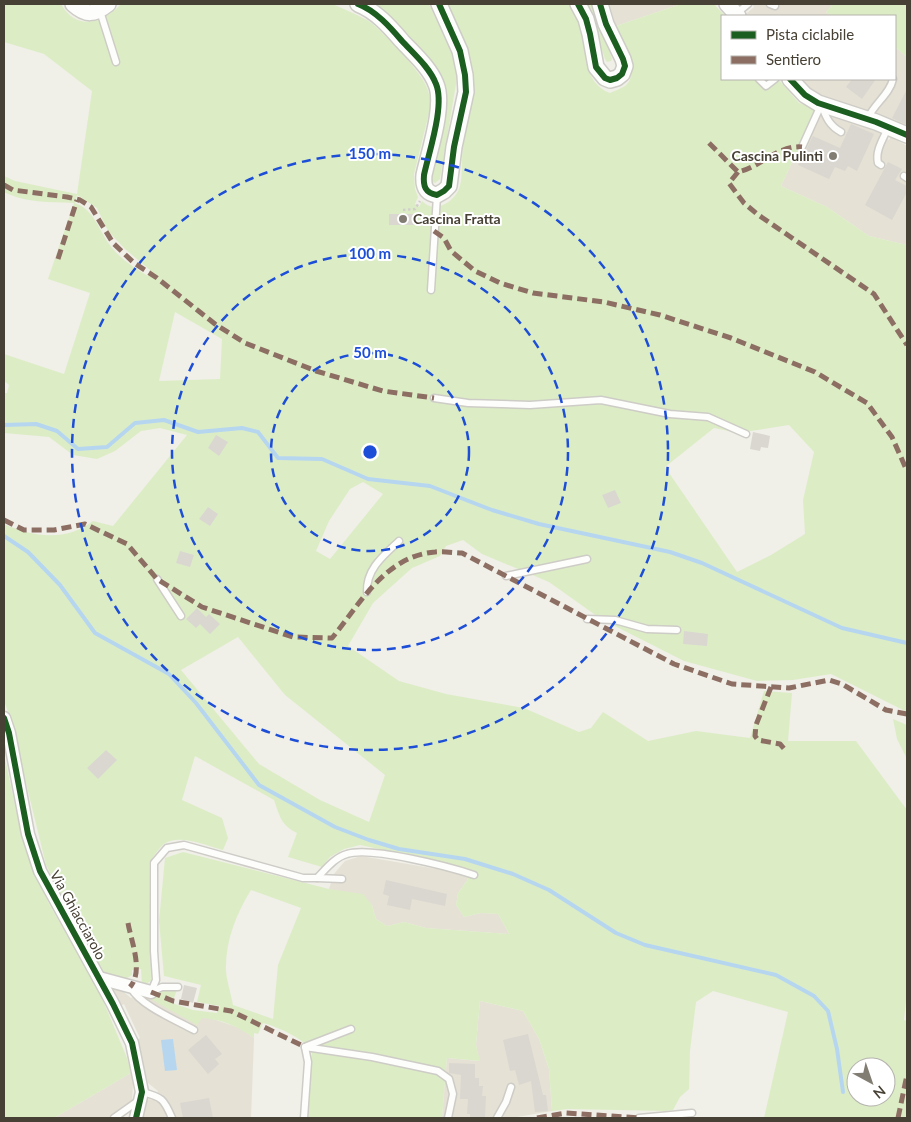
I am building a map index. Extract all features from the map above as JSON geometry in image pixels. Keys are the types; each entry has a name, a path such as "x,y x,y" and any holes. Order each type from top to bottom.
{"street":[{"path":"73,4 81,12 92,13 104,7"},
{"path":"358,4 375,14 390,27 430,72 436,84 439,97 438,110 423,185 428,192 437,195 449,186 454,147 466,92 460,51 439,4"},
{"path":"578,4 586,19 596,67 605,78 610,80 622,74 624,59 606,24 600,4"},
{"path":"791,80 805,95 821,105 889,127 907,135"},
{"name":"Via Ghiacciarolo","path":"4,718 28,834 40,871 113,1004 132,1043 142,1095 136,1118"},
{"path":"98,978 151,992"}],"lane":[{"path":"734,11 748,4"},
{"path":"104,7 116,62"},
{"path":"761,80 766,86 774,80"},
{"path":"868,120 871,111 893,80"},
{"path":"821,105 827,121 841,132"},
{"path":"802,147 821,105"},
{"path":"881,165 876,158 889,127"},
{"path":"431,290 437,195"},
{"path":"434,398 468,403 530,405 601,400 670,414 708,417 746,434"},
{"path":"368,592 367,582 378,561 399,541"},
{"path":"506,576 587,559"},
{"path":"157,579 168,599 181,616"},
{"path":"587,619 615,620 647,629 677,630"},
{"path":"151,992 156,980 153,922 154,863 167,848 184,845 303,878 342,879"},
{"path":"317,878 330,864 347,854 370,852 455,869 474,875"},
{"path":"130,987 136,996 194,1030"},
{"path":"151,992 162,987 178,987"},
{"path":"306,1047 351,1030"},
{"path":"304,1118 308,1062 306,1047"},
{"path":"306,1047 372,1057 438,1071 449,1079 453,1094 448,1118"},
{"path":"497,1118 506,1102 511,1087"},
{"path":"114,1118 142,1095 157,1095 165,1101 172,1118"},
{"path":"639,1118 692,1113"}],"path":[{"path":"403,210 417,206"}],"shaded area":[{"path":"609,4 681,4 616,26"},
{"path":"752,4 833,4 826,12 830,15 746,14 754,7"},
{"path":"896,48 907,57 907,129 873,115 874,112 868,110 867,113 826,99 808,87 802,80 896,80"},
{"path":"817,109 881,133 879,136 889,140 891,137 907,146 907,245 869,236 827,207 781,186"},
{"path":"361,856 460,873 468,879 458,893 456,905 464,917 481,913 498,914 509,934 426,928 404,922 387,926 376,919 372,905 329,889 334,874 345,861"},
{"path":"115,985 131,998 140,993 202,1018 210,1018 240,1028 254,1038 251,1118 141,1118 146,1099 155,1100 158,1091 148,1083 135,1041 140,1038 124,1004 120,1006 111,986"},
{"path":"480,1001 523,1011 539,1039 549,1069 552,1111 511,1118 442,1118 447,1058 479,1061 476,1045"},
{"path":"131,1073 133,1084 132,1101 115,1118 54,1118"}],"green space":[{"path":"4,4 61,4 67,13 75,18 90,22 106,16 121,4 332,4 363,18 388,39 419,73 429,95 431,105 414,174 415,189 418,197 415,204 419,207 422,201 433,207 450,201 458,192 461,181 462,153 472,100 473,81 465,45 447,4 571,4 580,26 591,74 601,88 610,93 625,86 631,74 629,57 616,26 681,4 714,4 724,15 721,15 721,80 779,80 799,103 817,109 781,186 827,207 869,236 907,245 907,712 831,674 793,680 757,681 684,661 601,619 549,582 482,554 463,540 446,546 440,556 412,568 373,603 348,646 399,681 446,694 524,708 579,732 591,728 603,712 648,741 696,731 750,738 764,691 792,693 788,741 856,741 907,810 907,991 904,1020 907,1021 907,1118 764,1118 788,1012 713,991 696,1002 690,1051 689,1089 680,1097 673,1110 568,1109 552,1111 549,1069 539,1039 523,1011 480,1001 476,1045 480,1061 447,1058 442,1118 308,1118 312,1054 305,1043 284,1031 263,1023 258,1034 254,1033 254,1038 236,1027 216,1020 202,1018 197,1025 140,993 161,992 167,989 177,990 172,1003 193,1010 217,1013 220,1006 197,1002 201,985 164,976 159,921 165,858 183,852 329,889 363,894 372,905 376,919 387,926 404,922 426,928 509,934 498,914 481,913 464,917 456,905 458,893 468,879 451,864 360,845 344,849 330,857 322,867 288,857 297,833 284,824 274,800 195,756 182,800 222,818 228,838 223,850 185,840 170,841 162,846 149,863 151,981 142,986 141,969 132,970 132,975 124,980 101,973 46,865 10,717 4,701 4,524 26,532 49,535 61,535 72,532 83,528 93,521 113,526 187,435 160,428 141,431 115,451 97,459 73,455 49,437 4,433 4,393 7,393 9,385 4,381 4,354 64,374 90,293 48,279 74,203 38,201 12,196 4,192 4,176 15,181 77,194 92,91 44,54 4,42","holes":["77,195 97,208 108,231 125,249 150,270 148,276 117,254 87,210 75,203","175,312 222,339 220,379 159,381","789,425 814,452 803,500 805,534 771,555 737,572 665,467 714,428 738,433","363,482 383,494 330,559 316,551 329,521 350,489","238,637 285,695 385,775 369,822 320,800 259,764 181,670","251,890 301,908 278,965 273,1019 233,1005 226,971 227,949 232,929"]},
{"path":"375,4 429,4 452,55 457,78 440,179 435,183 431,181 431,166 445,99 444,83 435,68 394,20"},
{"path":"587,4 595,4 612,59 611,61 607,62 605,59"},
{"path":"833,4 907,4 907,57 896,48 896,15 830,15 826,12"},
{"path":"893,719 907,725 907,759 897,739"},
{"path":"4,754 21,833 48,902 99,991 127,1058 131,1073 54,1118 4,1118"}],"water":[{"path":"173,1039 177,1070 165,1071 161,1040"}],"building":[{"path":"851,80 875,80 862,99 846,87"},
{"path":"907,89 907,125 892,118"},
{"name":"Cascina Pulintì","path":"851,124 874,134 857,171 848,166 845,171 835,167 829,179 798,165 813,136 840,148"},
{"path":"888,162 902,169 895,180 907,186 907,192 892,220 865,205"},
{"name":"Cascina Fratta","path":"389,214 416,214 416,225 389,225"},
{"path":"753,432 770,436 768,448 761,447 760,451 750,449"},
{"path":"216,435 228,442 219,456 208,448"},
{"path":"615,490 621,503 608,508 602,495"},
{"path":"208,507 218,514 210,526 199,519"},
{"path":"180,551 194,555 190,567 176,563"},
{"path":"197,608 206,617 209,614 220,624 210,634 200,624 196,628 186,619"},
{"path":"684,631 708,634 707,646 683,644"},
{"path":"106,750 117,760 98,779 87,768"},
{"path":"386,880 447,894 445,906 412,899 410,910 387,905 389,896 383,894"},
{"path":"184,985 197,988 193,1003 181,999"},
{"path":"528,1034 543,1095 546,1095 548,1111 535,1112 531,1081 519,1085 515,1070 510,1071 503,1040"},
{"path":"206,1035 222,1054 215,1059 219,1064 208,1074 188,1050"},
{"path":"449,1063 475,1064 475,1078 479,1078 479,1086 483,1086 482,1096 486,1096 485,1118 470,1118 470,1114 467,1114 468,1099 460,1099 461,1075 449,1073"},
{"path":"209,1098 213,1118 183,1118 180,1103"}],"waterway":[{"path":"4,425 36,424 57,431 78,449 107,447 135,423 164,420 198,432 242,428 258,432 278,458 322,459 368,479 430,486 492,510 539,524 670,552 702,563 842,628 907,643"},
{"path":"4,536 28,552 60,585 95,633 169,674 196,703 259,785 335,827 369,840 399,849 465,859 513,874 549,890 616,933 645,945 776,975 814,996 828,1011 837,1049 843,1092"}],"marked path":[{"path":"709,143 738,172 754,166 785,149 802,147"},
{"path":"738,172 729,183 744,203 757,214 874,294 907,345"},
{"path":"4,185 13,190 80,200 91,207 113,243 134,263 157,278 215,324 245,343 316,371 383,391 434,398"},
{"path":"58,259 77,200"},
{"path":"434,231 444,238 451,251 475,271 500,283 533,293 604,302 660,315 731,338 815,372 867,403 892,437 907,471"},
{"path":"4,520 24,530 54,530 85,524 127,544 157,579 202,607 293,637 332,638 375,584 402,562 417,555 435,552 462,553 674,664 732,684 789,688 829,680 842,684 886,710 907,714"},
{"path":"771,687 756,725 755,736 758,740 780,744 787,752"},
{"path":"128,923 136,964 136,973 130,987"},
{"path":"151,992 173,1001 231,1011 305,1047"},
{"path":"898,1118 907,1075"},
{"path":"537,1118 566,1113 640,1118"}],"cycle path":[{"path":"358,4 377,15 388,25 426,67 436,84 439,104 424,179 427,191 437,195 449,186 454,147 466,92 460,51 439,4"},
{"path":"578,4 586,19 596,67 605,78 610,80 622,74 625,66 606,24 600,4"},
{"path":"791,80 805,95 818,103 876,122 907,135"},
{"path":"4,718 9,733 28,834 40,871 113,1004 132,1043 142,1092 136,1118"}],"place":[{"name":"Cascina Pulintì","path":"833,156"},
{"name":"Cascina Fratta","path":"403,219"}]}
